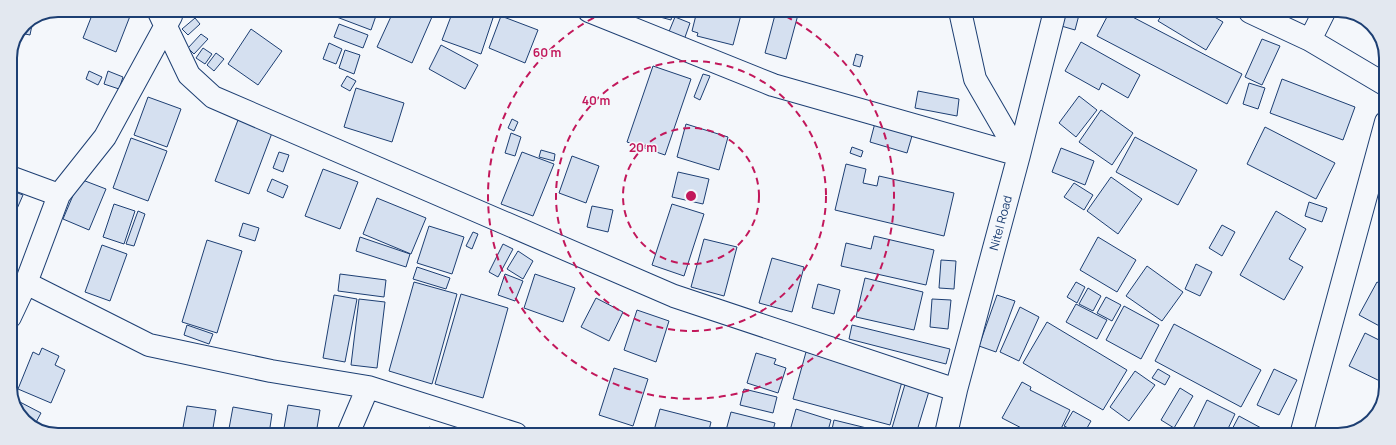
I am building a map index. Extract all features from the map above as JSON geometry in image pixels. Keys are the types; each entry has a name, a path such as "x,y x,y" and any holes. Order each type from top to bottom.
{"street":[{"path":"17,302 26,283 59,195 105,137 165,17"},
{"path":"167,17 189,75 213,96 674,296 956,390"},
{"path":"604,17 773,85 1019,155"},
{"path":"961,17 975,79 1019,155"},
{"name":"Nitel Road","path":"947,428 1054,17"},
{"path":"1261,17 1310,40 1379,80"},
{"path":"1310,40 1322,17"},
{"path":"1302,428 1379,147"},
{"path":"17,180 59,195"},
{"path":"26,283 149,344 271,371 368,387 497,428"},
{"path":"351,428 368,387"}],"building":[{"path":"91,17 130,17 116,52 83,38"},
{"path":"337,17 376,17 371,30"},
{"path":"391,17 432,17 412,63 377,47"},
{"path":"451,17 493,18 481,54 442,40"},
{"path":"501,17 538,30 525,63 489,48"},
{"path":"660,17 672,17 671,20"},
{"path":"675,17 690,23 684,40 668,34"},
{"path":"696,17 740,17 733,45 697,36 698,33 692,31"},
{"path":"774,17 797,17 786,59 765,53"},
{"path":"1060,17 1078,17 1075,30 1058,25"},
{"path":"1107,17 1133,17 1242,74 1227,104 1097,36"},
{"path":"1160,17 1214,17 1223,22 1206,50 1158,21"},
{"path":"195,18 200,24 188,35 182,29"},
{"path":"339,24 368,35 363,48 334,37"},
{"path":"32,27 30,35 25,34"},
{"path":"251,29 282,51 258,85 228,64"},
{"path":"201,34 208,39 194,54 188,48"},
{"path":"1262,39 1280,46 1262,85 1245,77"},
{"path":"1081,42 1140,75 1128,98 1102,83 1099,90 1065,71"},
{"path":"329,43 342,49 336,64 323,59"},
{"path":"441,45 478,65 465,89 429,69"},
{"path":"203,48 212,54 205,64 196,58"},
{"path":"345,50 360,55 354,74 339,68"},
{"path":"216,53 224,59 214,71 207,65"},
{"path":"856,54 863,56 860,67 853,65"},
{"path":"653,66 691,79 665,155 627,142"},
{"path":"89,71 102,77 98,85 86,79"},
{"path":"108,71 123,77 119,89 104,84"},
{"path":"703,74 710,76 700,100 694,97"},
{"path":"347,76 356,81 350,91 341,86"},
{"path":"1282,79 1355,107 1343,140 1270,113"},
{"path":"1249,83 1265,88 1258,109 1243,104"},
{"path":"356,88 404,103 392,142 344,127"},
{"path":"918,91 959,99 957,116 915,108"},
{"path":"1079,96 1097,110 1076,137 1059,123"},
{"path":"148,97 181,109 167,147 134,135"},
{"path":"1101,110 1133,133 1112,165 1079,142"},
{"path":"512,119 518,122 514,131 508,128"},
{"path":"876,119 914,129 907,153 870,142"},
{"path":"238,120 272,133 249,194 215,181"},
{"path":"686,124 728,137 719,170 677,157"},
{"path":"1265,127 1335,163 1316,199 1247,164"},
{"path":"511,133 521,137 515,156 505,153"},
{"path":"1135,137 1197,170 1178,205 1116,172"},
{"path":"131,138 167,151 148,201 113,188"},
{"path":"852,147 863,151 861,157 850,153"},
{"path":"1061,148 1094,161 1085,185 1052,172"},
{"path":"541,150 555,154 554,161 539,157"},
{"path":"279,152 289,155 283,172 273,168"},
{"path":"522,152 554,164 533,216 501,204"},
{"path":"572,156 599,166 586,203 559,193"},
{"path":"846,164 866,169 863,183 877,186 879,176 954,193 944,236 835,210"},
{"path":"323,169 358,182 340,229 305,216"},
{"path":"678,172 709,179 703,204 672,197"},
{"path":"1111,177 1142,199 1118,234 1087,211"},
{"path":"80,179 106,189 89,230 63,219"},
{"path":"272,179 288,186 283,198 267,191"},
{"path":"1074,183 1093,195 1084,210 1064,197"},
{"path":"17,193 23,195 17,209"},
{"path":"377,198 426,218 411,254 363,234"},
{"path":"1309,202 1327,208 1322,222 1305,216"},
{"path":"114,204 135,211 124,244 103,237"},
{"path":"672,204 704,214 684,276 652,265"},
{"path":"592,206 613,210 608,232 587,227"},
{"path":"138,211 145,214 134,246 126,244"},
{"path":"1276,211 1306,229 1289,259 1303,267 1284,300 1240,275"},
{"path":"243,223 259,228 255,241 239,236"},
{"path":"1222,225 1235,232 1222,256 1209,248"},
{"path":"429,226 464,237 452,274 417,263"},
{"path":"473,232 478,234 472,249 466,246"},
{"path":"874,236 934,250 926,285 841,266 846,243 871,249"},
{"path":"360,237 410,254 406,267 356,251"},
{"path":"1098,237 1136,260 1117,292 1080,270"},
{"path":"704,239 737,247 724,296 691,287"},
{"path":"207,240 242,251 217,333 182,322"},
{"path":"503,244 513,249 498,277 489,272"},
{"path":"102,245 127,254 110,301 85,292"},
{"path":"518,251 533,261 523,279 507,269"},
{"path":"772,258 804,267 792,312 759,303"},
{"path":"941,260 956,261 954,289 939,288"},
{"path":"1196,264 1212,272 1200,296 1185,289"},
{"path":"1147,266 1183,292 1162,321 1126,296"},
{"path":"417,267 450,278 446,289 413,279"},
{"path":"340,274 386,280 384,297 338,291"},
{"path":"505,274 523,281 515,301 498,295"},
{"path":"535,274 575,288 563,322 524,308"},
{"path":"865,278 923,292 914,330 856,317"},
{"path":"414,282 457,294 432,384 389,371"},
{"path":"1076,282 1085,287 1077,303 1067,297"},
{"path":"1377,282 1379,283 1379,326 1359,315"},
{"path":"818,284 840,290 834,314 812,308"},
{"path":"1088,288 1101,296 1093,311 1079,304"},
{"path":"461,294 508,308 483,398 435,384"},
{"path":"334,295 357,299 345,362 323,358"},
{"path":"997,295 1015,301 996,352 979,346"},
{"path":"1106,297 1121,305 1112,321 1097,313"},
{"path":"596,298 623,312 609,341 581,327"},
{"path":"359,299 385,302 377,368 351,365"},
{"path":"932,299 951,300 948,329 930,327"},
{"path":"1076,304 1107,320 1097,339 1066,322"},
{"path":"1124,306 1159,325 1141,359 1106,340"},
{"path":"1020,307 1039,317 1019,361 1000,352"},
{"path":"637,310 669,321 656,362 624,350"},
{"path":"1047,322 1127,370 1103,410 1023,363"},
{"path":"1174,324 1261,370 1241,407 1155,361"},
{"path":"187,325 213,334 209,344 184,335"},
{"path":"852,325 950,349 946,364 849,339"},
{"path":"1365,333 1379,340 1379,381 1349,366"},
{"path":"42,348 59,356 55,365 65,370 51,403 18,389 33,352 39,355"},
{"path":"806,352 903,378 890,425 793,399"},
{"path":"756,353 776,359 774,364 786,368 778,393 747,383"},
{"path":"614,368 648,379 633,426 599,415"},
{"path":"1158,369 1170,376 1165,385 1152,378"},
{"path":"1274,369 1297,380 1279,415 1257,405"},
{"path":"1135,371 1155,385 1129,421 1110,407"},
{"path":"906,381 930,388 918,428 892,428"},
{"path":"1022,382 1031,387 1030,390 1070,410 1061,428 1021,428 1002,418"},
{"path":"1180,388 1193,396 1174,428 1161,420"},
{"path":"744,389 777,397 773,413 740,405"},
{"path":"1207,400 1235,414 1228,428 1193,428"},
{"path":"20,402 41,413 36,422 25,412"},
{"path":"288,405 320,410 317,428 284,428"},
{"path":"187,406 216,410 213,428 183,428"},
{"path":"233,407 272,414 270,428 229,428"},
{"path":"660,409 711,422 710,428 655,428"},
{"path":"796,409 831,420 829,428 791,428"},
{"path":"1073,411 1091,421 1087,428 1068,428 1064,426"},
{"path":"731,412 775,423 774,428 727,428"},
{"path":"1239,416 1261,428 1233,428"},
{"path":"834,420 867,428 832,428"}]}
